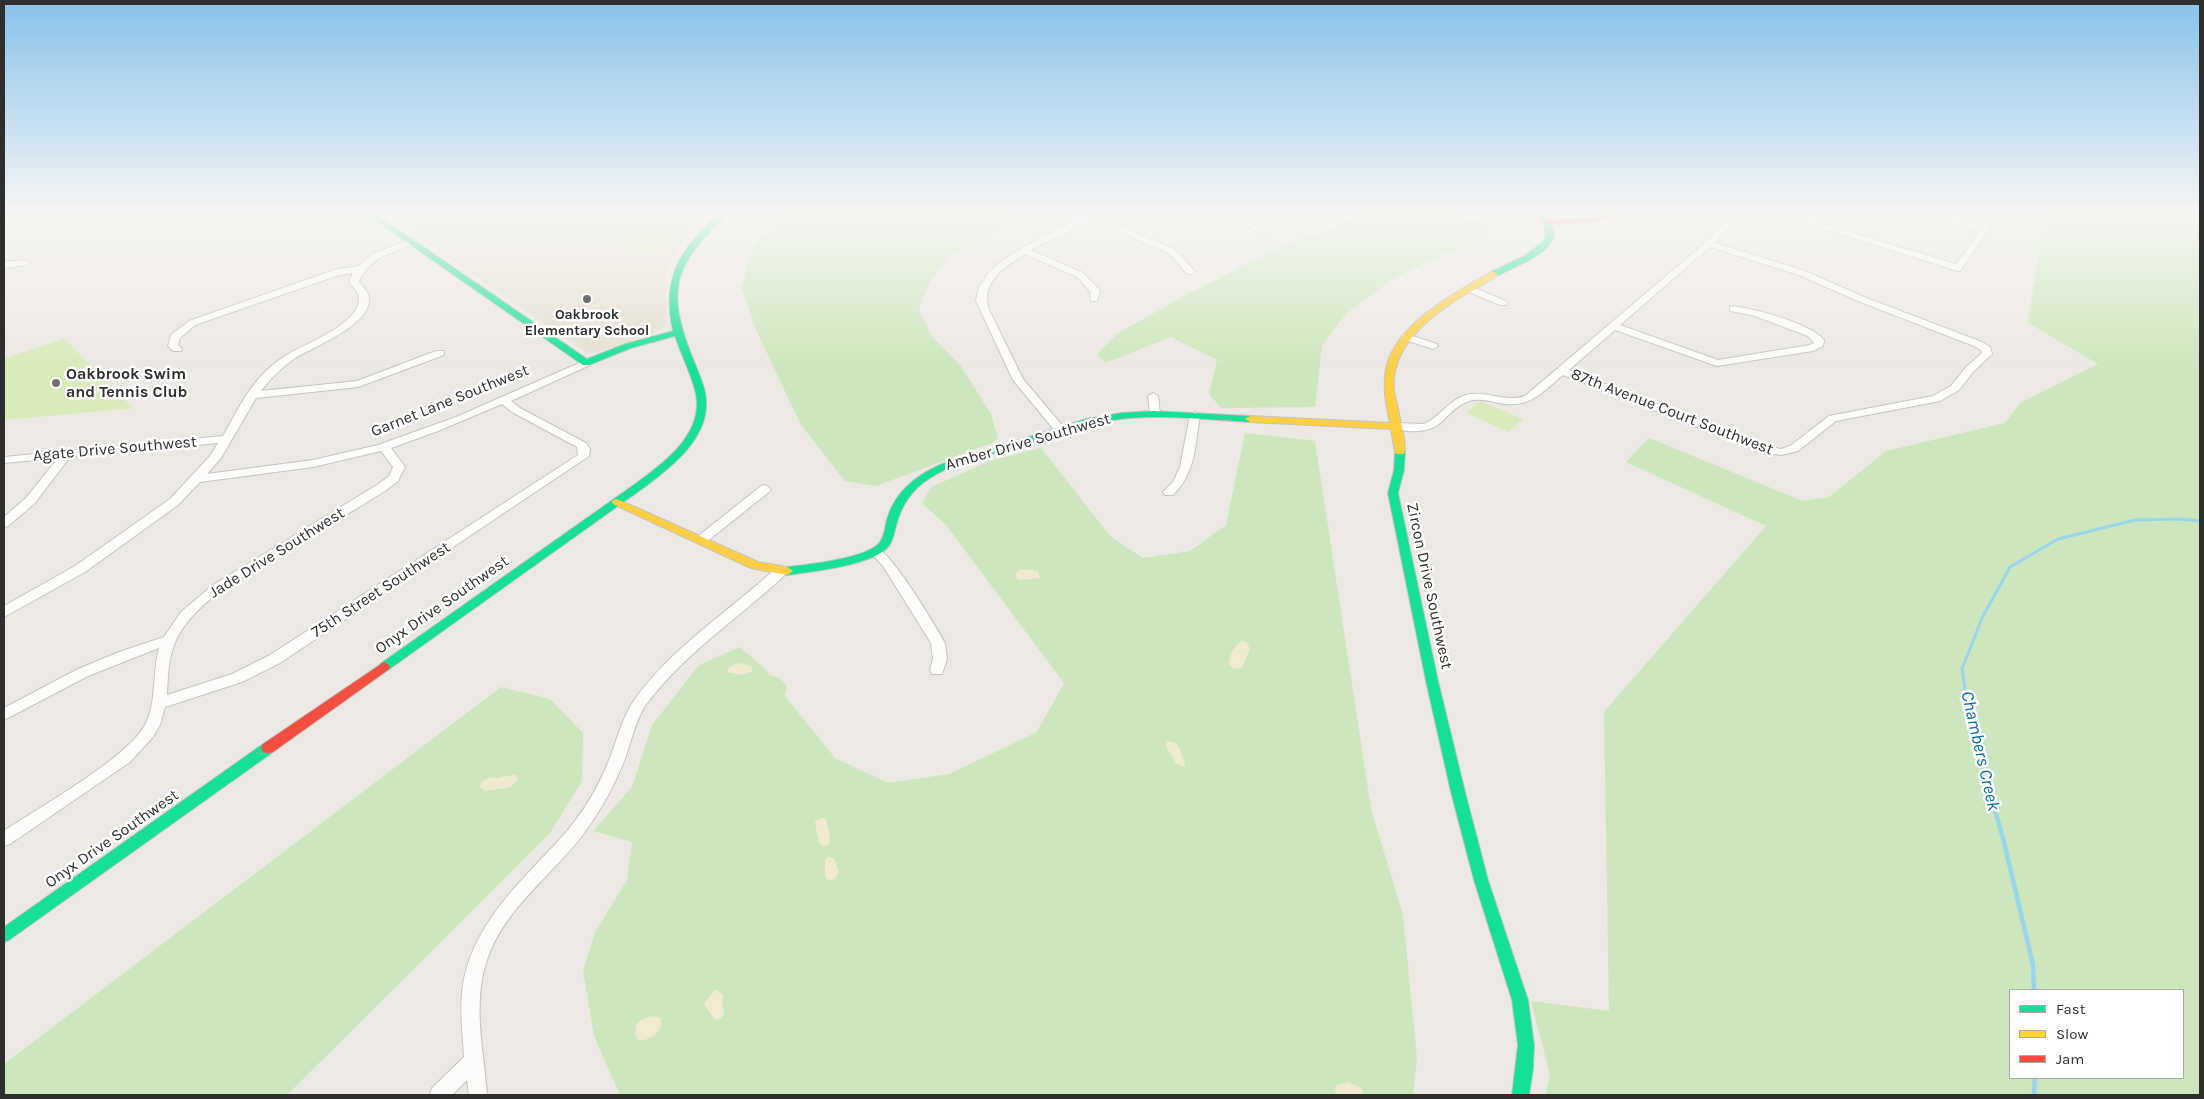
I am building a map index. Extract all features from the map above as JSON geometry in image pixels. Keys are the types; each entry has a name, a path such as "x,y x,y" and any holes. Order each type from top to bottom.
{"street":[{"path":"177,349 173,342 179,332 202,319 337,272 359,269 366,264"},
{"path":"445,264 586,363"},
{"name":"Onyx Drive Southwest","path":"4,935 652,477 678,453 693,433 701,414 701,397 673,315 672,298 682,264"},
{"path":"1003,264 992,275 982,291 981,302 1018,380 1060,430"},
{"path":"1056,264 1086,278 1095,290 1094,299"},
{"path":"1183,264 1190,272"},
{"name":"Zircon Drive Southwest","path":"1515,264 1440,307 1406,337 1395,352 1391,363 1389,380 1400,457 1393,493 1467,827 1490,907 1513,971 1527,1032 1526,1075 1521,1095"},
{"name":"Amber Drive Southwest","path":"876,551 884,545 892,519 904,496 928,474 946,464 1060,430 1121,416 1155,414 1430,426 1450,409 1468,398 1482,396 1512,402 1525,400 1563,371 1685,264"},
{"name":"87th Avenue Court Southwest","path":"1563,371 1763,449 1781,452 1794,449 1833,418 1931,401 1942,396 1955,388 1970,369 1987,354 1984,347 1861,299 1802,273 1774,264"},
{"path":"1946,264 1958,268 1961,264"},
{"path":"4,612 80,569 174,502 198,479 215,458 261,383 284,362 331,336 356,317 363,306 364,299 354,282 359,269"},
{"path":"1470,289 1503,303"},
{"path":"1614,326 1717,362 1814,348 1819,344 1819,340 1812,334 1754,312 1733,309"},
{"name":"Garnet Lane Southwest","path":"198,479 294,468 384,447 451,422 633,344 678,332"},
{"path":"1406,337 1434,346"},
{"path":"253,395 358,384 379,378 440,353"},
{"path":"1153,396 1155,414"},
{"name":"75th Street Southwest","path":"160,703 237,678 275,659 578,461 582,456 584,449 578,442 516,410 502,399"},
{"path":"1169,492 1174,488 1186,467 1195,415"},
{"name":"Agate Drive Southwest","path":"4,460 226,439"},
{"name":"Jade Drive Southwest","path":"4,839 125,758 154,722 160,703 162,664 167,641 191,610 213,591 381,488 394,478 399,467 384,447"},
{"path":"4,523 30,501 67,454"},
{"path":"700,540 765,489"},
{"path":"617,502 754,565 781,571 806,569 858,558 876,551 887,563 938,643 940,659 937,670"},
{"path":"478,1095 470,1013 471,990 474,975 487,938 501,916 579,828 601,796 639,705 655,683 781,571"},
{"path":"4,715 79,674 132,652 167,641"},
{"path":"439,1095 474,1060"}],"shaded area":[{"path":"458,264 669,264 665,272 666,326 653,333 598,352 587,353"}],"green space":[{"path":"748,264 944,264 929,284 919,310 931,335 960,365 991,414 998,438 992,443 876,486 845,481 801,425 757,332 742,289"},
{"path":"1247,264 1422,264 1397,276 1346,314 1322,346 1315,407 1221,408 1209,394 1217,360 1171,337 1105,363 1097,354 1118,333"},
{"path":"2037,264 2200,264 2200,1095 1546,1095 1550,1075 1531,1001 1609,1011 1604,712 1766,526 1626,462 1649,438 1803,501 1829,497 1886,451 2005,423 2020,403 2098,364 2028,323"},
{"name":"Oakbrook Swim and Tennis Club","path":"64,338 133,408 4,420 4,359"},
{"path":"1480,401 1523,419 1509,432 1466,413"},
{"path":"1245,433 1315,441 1371,809 1403,915 1417,1059 1413,1095 620,1095 594,1036 583,971 595,932 627,880 632,842 593,831 632,787 652,725 699,665 740,647 770,675 779,678 785,683 787,688 785,696 835,758 888,783 949,774 1037,732 1064,683 946,525 922,503 931,487 990,461 1041,448 1111,537 1143,558 1190,551 1226,525"},
{"path":"501,687 550,699 583,733 582,781 550,833 287,1095 4,1095 4,1064"}],"sand":[{"path":"1020,569 1038,571 1040,578 1018,580 1015,574"},
{"path":"1243,641 1247,643 1250,649 1242,668 1234,669 1229,665 1231,654 1237,645"},
{"path":"738,663 751,666 753,671 742,675 727,672 729,667"},
{"path":"1167,741 1176,743 1185,762 1184,767 1175,763 1167,748"},
{"path":"516,775 518,779 511,787 484,791 480,787 481,782 490,777 496,778"},
{"path":"826,819 830,835 829,845 823,846 819,843 815,823 816,820"},
{"path":"828,857 834,858 839,872 836,878 831,881 825,877 825,860"},
{"path":"714,990 718,990 723,995 724,1015 718,1020 714,1019 704,1004"},
{"path":"653,1016 661,1018 658,1031 648,1039 639,1040 635,1035 636,1025 642,1019"},
{"path":"1348,1082 1361,1088 1364,1095 1336,1095 1335,1089 1337,1085"}],"waterway":[{"name":"Chambers Creek","path":"1970,723 1962,669 1982,618 2010,567 2058,539 2135,520 2180,519 2200,521"},
{"name":"Chambers Creek","path":"1970,722 2004,842 2033,965 2034,989"},
{"name":"Chambers Creek","path":"2034,1095 2035,1079"}],"traffic: fast":[{"path":"443,264 586,363 628,346 678,332"},
{"path":"384,667 652,477 671,461 688,442 699,421 702,403 698,383 687,358 674,314 673,296 676,279 682,264"},
{"path":"1494,274 1515,264"},
{"path":"787,571 839,563 878,550 885,543 898,506 913,486 935,471 966,459 1074,425 1105,418 1169,414 1250,419"},
{"path":"1400,452 1399,470 1393,493 1432,681 1481,880 1520,1000 1526,1045 1521,1095"},
{"path":"4,935 268,748"}],"traffic: slow":[{"path":"1400,452 1389,383 1392,365 1400,348 1412,332 1427,318 1461,293 1494,274"},
{"path":"1250,419 1396,426"},
{"path":"617,502 755,565 787,571"}],"traffic: jam":[{"path":"268,748 384,667"}],"place":[{"name":"Oakbrook Elementary School","path":"587,299"},
{"name":"Oakbrook Swim and Tennis Club","path":"56,383"}]}
